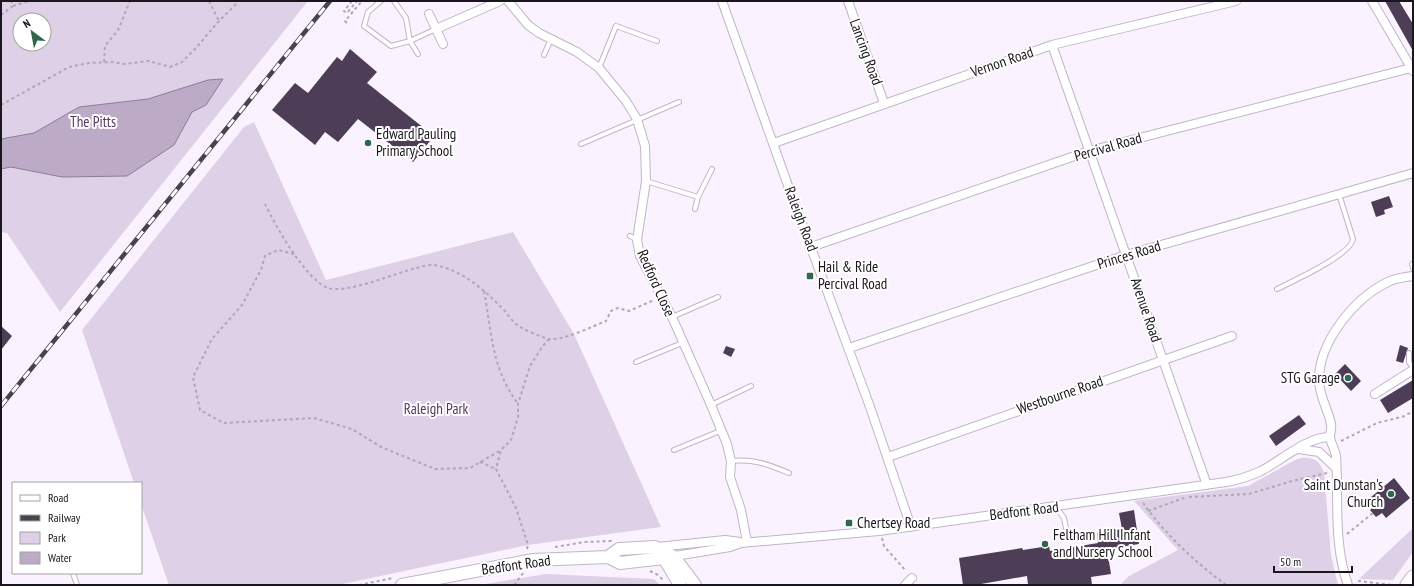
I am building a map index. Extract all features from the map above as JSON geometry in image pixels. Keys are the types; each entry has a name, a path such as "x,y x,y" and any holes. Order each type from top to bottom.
{"main road":[{"path":"1407,585 1413,577"}],"street":[{"path":"436,29 500,1"},
{"name":"Redford Close","path":"508,1 528,25 577,52 599,68 626,101 637,120 645,146 646,181 634,238 640,256 672,318 711,405 720,431 727,444 731,461 730,477 741,510 744,542"},
{"name":"Raleigh Road","path":"722,1 849,348 911,527"},
{"name":"Lancing Road","path":"848,1 884,103"},
{"name":"Vernon Road","path":"774,143 1052,45 1236,1"},
{"path":"1372,1 1412,70"},
{"path":"429,14 443,44"},
{"name":"Avenue Road","path":"1052,45 1207,485"},
{"name":"Percival Road","path":"811,246 1090,151 1412,70"},
{"name":"Princes Road","path":"849,348 1126,256 1413,173"},
{"path":"1348,585 1338,537 1335,469 1331,440 1331,424 1320,394 1320,365 1326,349 1342,322 1374,290 1389,282 1413,276"},
{"name":"Westbourne Road","path":"888,457 1232,336"},
{"path":"1375,394 1413,369"},
{"name":"Bedfont Road","path":"402,585 533,560 608,557 620,563 670,553 730,547 744,542 879,532 1207,485 1248,476 1321,437 1331,440"},
{"path":"1298,449 1319,452 1335,469"},
{"name":"Bedfont Road","path":"608,557 619,549 656,547 670,553"},
{"path":"670,553 680,585"},
{"path":"670,553 695,585"},
{"path":"905,585 912,578"}],"lane":[{"path":"380,1 368,12 364,26 390,46 410,41 436,29"},
{"path":"394,1 406,18 410,41 418,54"},
{"path":"599,68 616,26 657,41"},
{"path":"544,55 551,39"},
{"path":"581,144 679,102"},
{"path":"695,209 698,197 712,169"},
{"path":"646,181 698,197"},
{"path":"1277,289 1344,253 1353,244 1353,239 1339,194"},
{"path":"672,318 718,297"},
{"path":"636,362 682,343"},
{"path":"1409,352 1409,362 1413,369"},
{"path":"711,405 751,386"},
{"path":"674,450 720,431"},
{"path":"731,461 748,459 761,461 789,473"},
{"path":"1056,507 1064,518 1066,528"},
{"path":"73,574 77,585"}],"path":[{"path":"11,1 13,6"},
{"path":"1,15 8,12 13,6 28,1"},
{"path":"104,62 105,46 118,30 130,1"},
{"path":"208,1 219,21"},
{"path":"1,105 69,67 104,62 124,64 149,61 170,67 182,62 239,1"},
{"path":"352,1 344,11 347,14 357,1"},
{"path":"347,23 345,21 362,1"},
{"path":"265,204 276,227 294,254 309,273 328,288 346,288 433,264 462,274 484,290 502,307 517,326 549,339 574,334 606,321 611,311 618,308 629,311 661,296"},
{"path":"294,254 278,250 265,256 261,270 242,305 212,339 192,378 200,410 224,423 314,418 352,429 381,447 435,469 470,468 501,450 510,440 518,417 518,404 530,366 549,339"},
{"path":"484,290 497,364 506,387 518,404"},
{"path":"1331,440 1376,423 1405,416 1413,411"},
{"path":"496,469 501,450"},
{"path":"480,462 496,469 516,508 528,546"},
{"path":"1148,510 1186,498 1249,494 1335,469"},
{"path":"1136,494 1175,540 1209,572 1226,585"},
{"path":"1347,534 1373,514"},
{"path":"879,532 884,546 912,578"},
{"path":"514,585 526,569"},
{"path":"647,570 658,574 667,585"},
{"path":"1358,581 1393,585"}],"green space":[{"name":"The Pitts","path":"1,1 308,1 60,312 7,233 1,232"},
{"name":"Raleigh Park","path":"254,122 326,280 513,232 574,334 661,527 528,545 338,585 169,585 142,507 142,482 134,482 82,330 244,127"},
{"path":"1301,458 1313,459 1321,465 1324,473 1331,555 1338,585 1120,585 1129,576 1178,550 1134,501 1248,486"},
{"path":"1413,528 1413,552 1393,580 1359,579"},
{"path":"546,574 654,579 660,585 479,585"}],"water":[{"path":"223,79 206,105 192,112 174,145 127,176 62,177 11,167 1,169 1,139 34,133 79,107 148,99 208,80"}],"building":[{"path":"1385,1 1399,1 1413,24 1413,51"},
{"path":"350,49 377,72 367,83 434,136 413,162 358,119 338,142 325,132 315,145 272,110 295,83 308,93 337,57 342,61"},
{"path":"1389,196 1393,207 1384,210 1385,214 1376,217 1371,202"},
{"path":"1,326 12,336 1,350"},
{"path":"1400,345 1408,348 1403,363 1396,361"},
{"path":"726,346 735,349 731,357 723,353"},
{"name":"STG Garage","path":"1345,364 1361,381 1351,391 1335,374"},
{"path":"1413,380 1413,398 1388,413 1380,400"},
{"path":"1299,415 1306,424 1276,446 1269,436"},
{"name":"Saint Dunstan's Church","path":"1394,478 1410,498 1386,518 1382,513 1376,517 1370,510 1375,505 1370,498"},
{"path":"1134,510 1139,544 1107,549 1111,574 1091,577 1092,585 1028,585 1027,576 981,584 982,585 963,585 959,558 1022,548 1023,550 1049,546 1050,551 1098,543 1097,533 1122,529 1119,513"}],"railway":[{"path":"1,406 330,1"}],"place":[{"name":"Edward Pauling Primary School","path":"368,143"},
{"name":"Hail & Ride Percival Road","path":"810,276"},
{"name":"STG Garage","path":"1348,378"},
{"name":"Saint Dunstan's Church","path":"1391,494"},
{"name":"Chertsey Road","path":"849,523"},
{"name":"Feltham Hill Infant and Nursery School","path":"1045,544"}]}
